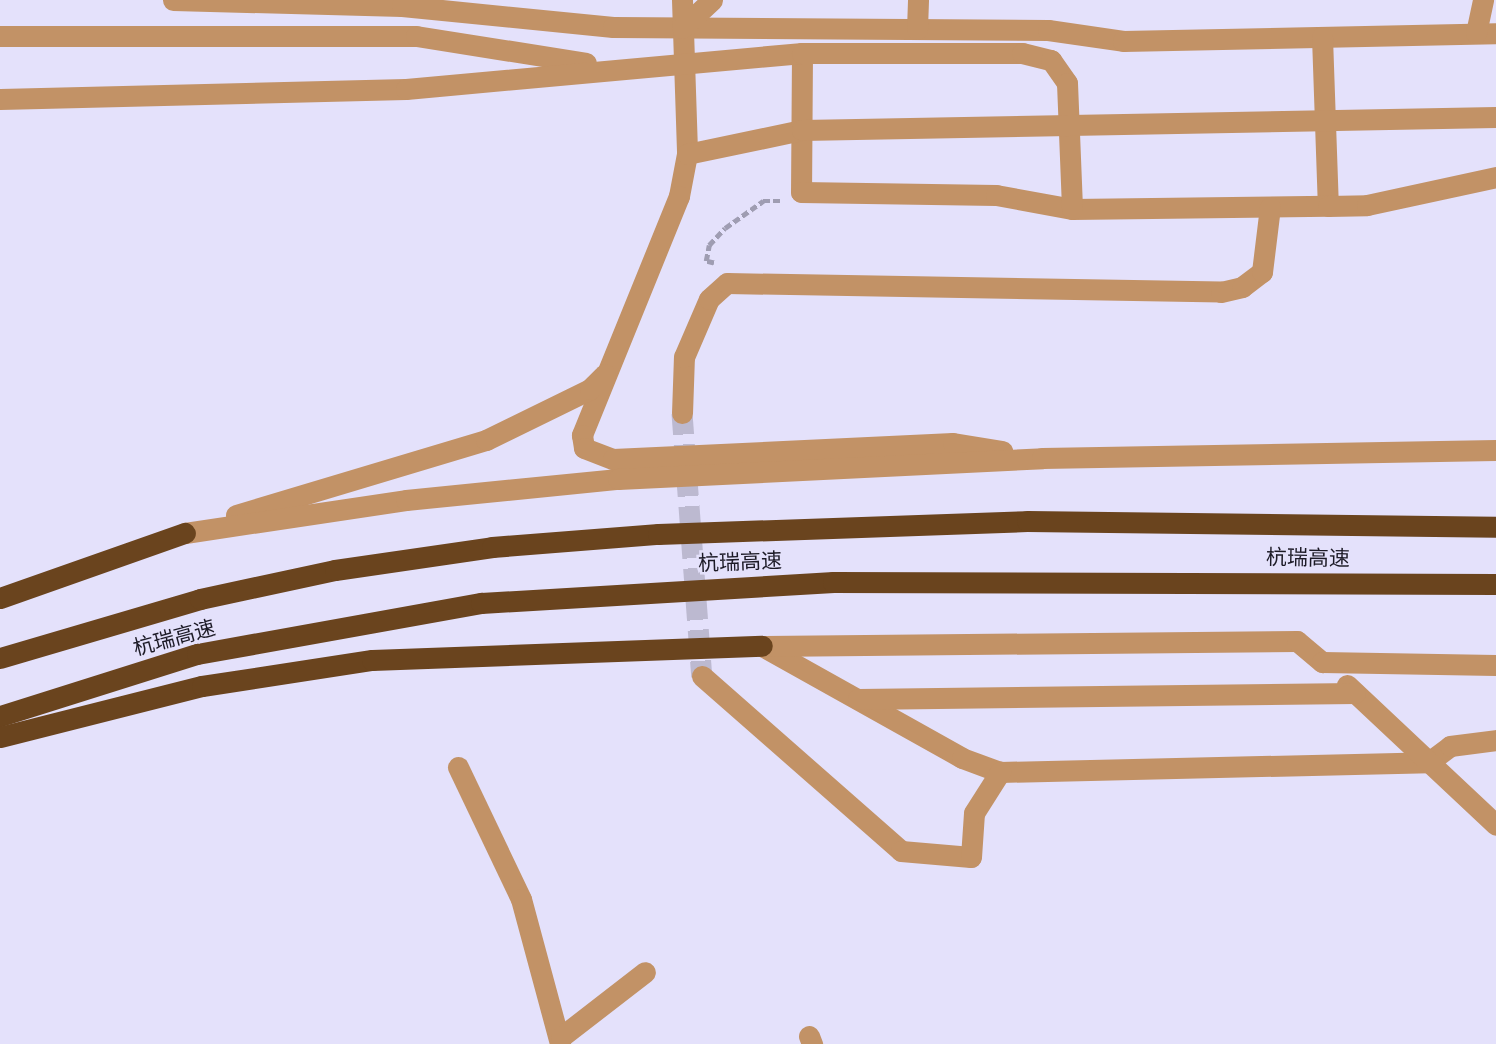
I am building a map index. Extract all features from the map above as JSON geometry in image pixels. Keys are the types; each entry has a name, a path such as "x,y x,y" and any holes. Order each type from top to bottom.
{"highway":[{"name":"杭瑞高速","path":"0,658 200,599 335,570 492,547 671,533 1027,521 1496,527"},
{"path":"0,598 185,533"},
{"name":"杭瑞高速","path":"0,716 197,654 481,603 873,581 1496,584"},
{"path":"0,737 202,686 372,660 762,646"}],"street":[{"path":"173,0 402,6 682,28 1048,30 1123,41 1486,33 1483,0"},
{"path":"682,0 687,154 659,254 582,435 584,448 596,457 953,443 1042,458"},
{"path":"682,28 712,0"},
{"path":"917,29 918,0"},
{"path":"0,36 416,36 612,68"},
{"path":"1322,37 1328,206"},
{"path":"802,53 801,192 996,195 1072,209 1328,206 1367,205 1496,177"},
{"path":"0,99 406,89 612,68 802,53 1038,55 1051,60 1067,83 1072,209"},
{"path":"687,154 802,130 1069,128 1496,117"},
{"path":"682,413 684,357 709,299 727,283 1221,292 1242,287 1262,272 1270,207"},
{"path":"185,533 344,479 486,440 590,389 614,364"},
{"path":"185,533 406,500 618,479 1042,458 1496,450"},
{"path":"762,646 1297,641 1496,825"},
{"path":"762,646 856,699 1000,772 1429,762 1450,746 1496,740"},
{"path":"1322,662 1496,665"},
{"path":"702,676 901,851 971,857 974,813 1000,772"},
{"path":"856,699 1355,693"},
{"path":"458,767 521,899 560,1041 645,972"}],"path":[{"path":"721,263 706,261 709,245 725,228 763,201 800,200 801,192"}],"tunnel":[{"path":"682,413 702,676"}]}
